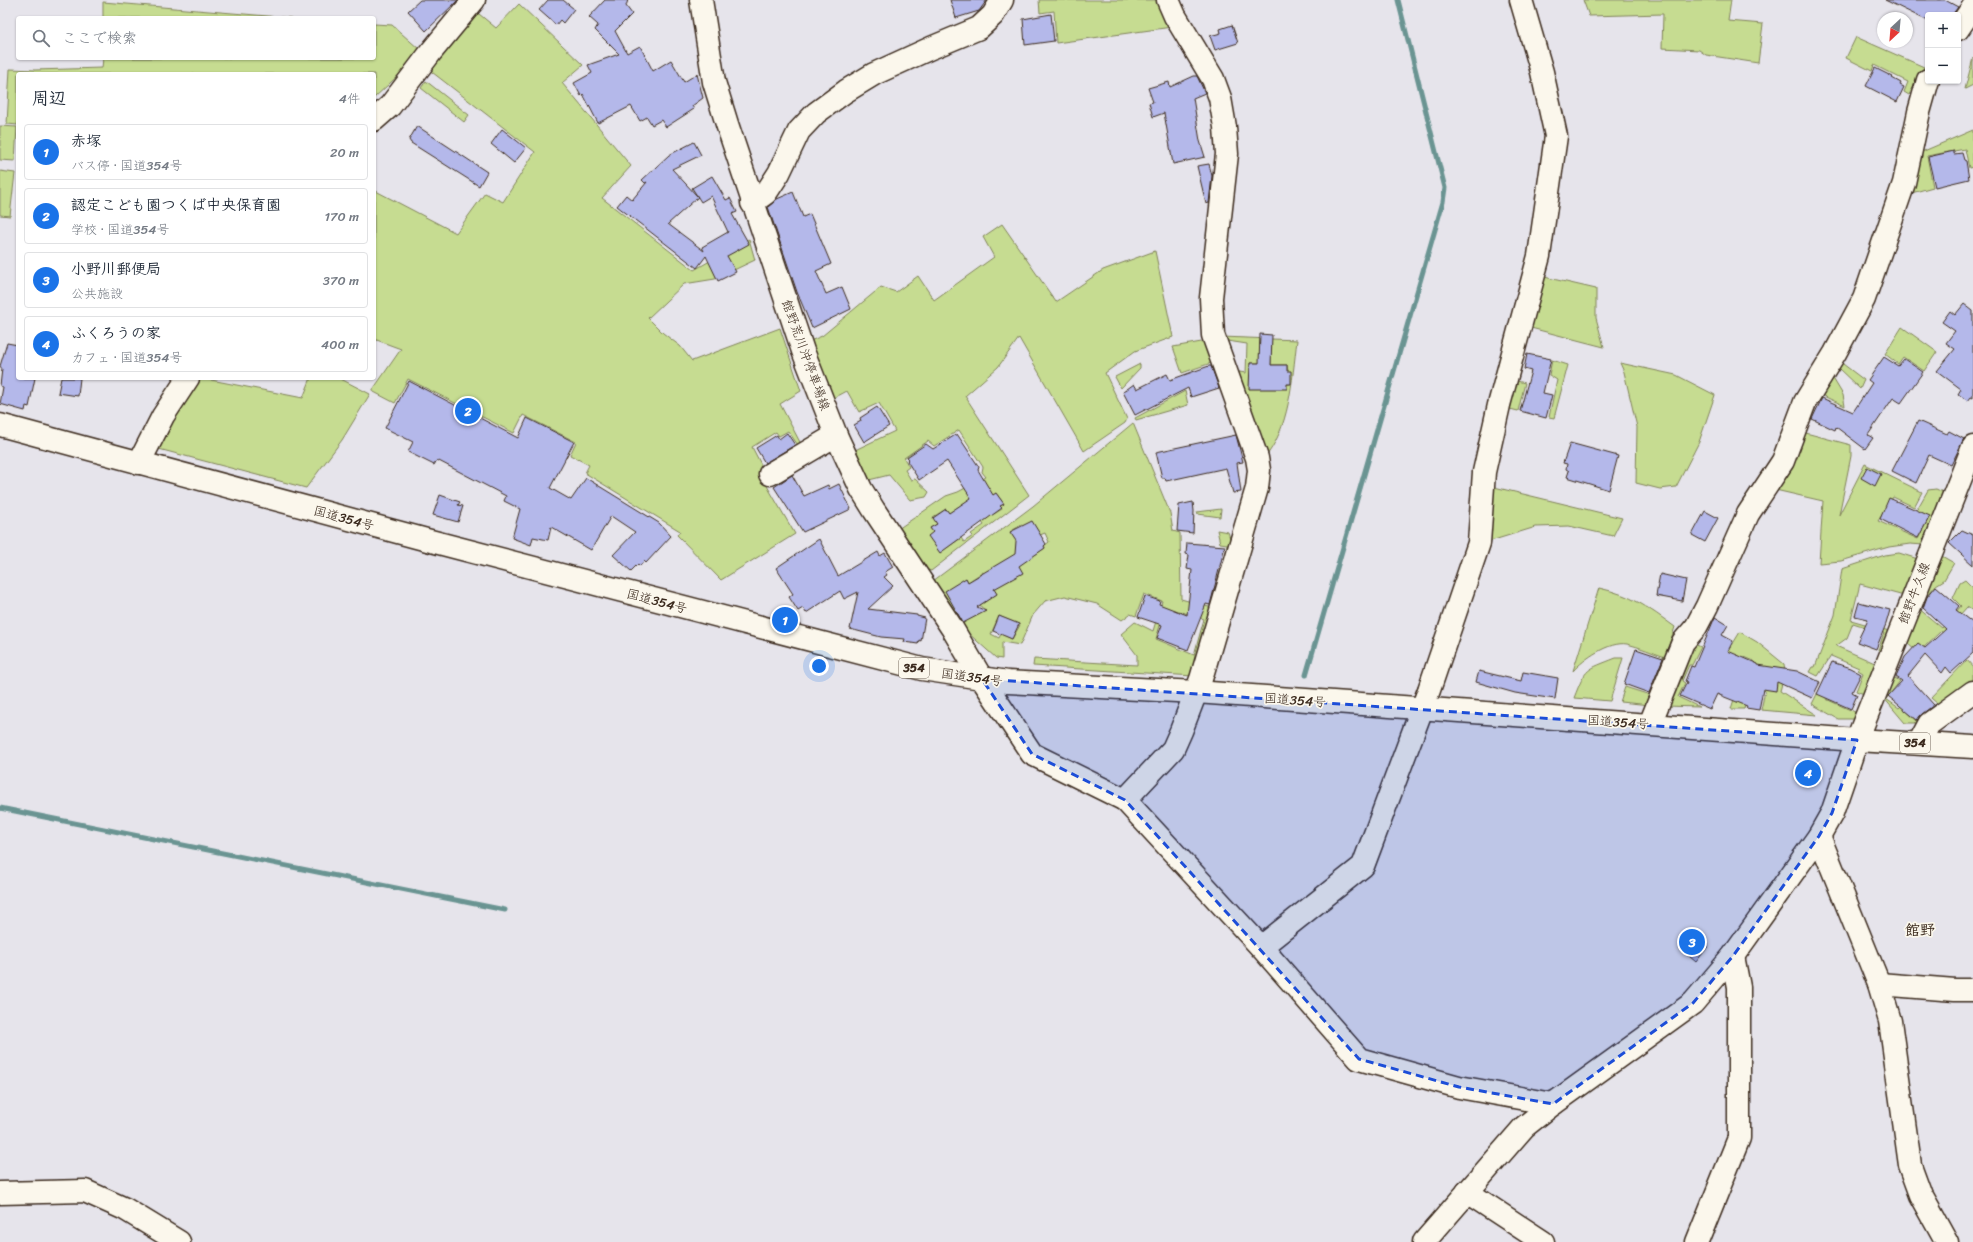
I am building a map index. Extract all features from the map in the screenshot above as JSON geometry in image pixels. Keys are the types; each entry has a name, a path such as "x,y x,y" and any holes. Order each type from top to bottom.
{"main road":[{"path":"376,118 390,106 431,52 474,0"},
{"name":"館野荒川沖停車場線","path":"701,0 714,82 752,203 803,351 836,435 861,488 952,628 982,679 1032,754 1126,800"},
{"path":"752,203 766,194 779,172 799,131 816,113 846,91 874,74 980,28 993,15 1002,0"},
{"path":"1168,0 1175,16 1213,79 1220,98 1225,127 1227,154 1211,298 1213,335 1255,451 1259,470 1257,488 1196,692 1173,749 1126,800 1261,947 1359,1059 1459,1087 1553,1104"},
{"path":"1261,947 1363,866 1422,710 1479,543 1484,472 1499,405 1538,256 1556,136 1542,72 1521,0"},
{"path":"1961,25 1973,7"},
{"path":"1650,724 1683,642 1696,627 1707,606 1748,514 1783,461 1806,402 1835,353 1864,299 1904,183 1919,112 1927,84"},
{"path":"139,463 163,416 187,380"},
{"name":"国道354号","path":"0,425 864,656 922,669 982,679 1008,682 1196,692 1422,710 1650,724 1857,740 1973,747"},
{"path":"770,474 836,435"},
{"name":"館野牛久線","path":"1424,1242 1524,1127 1553,1104 1693,1003 1733,956 1819,836 1832,813 1857,740 1973,447"},
{"path":"1919,743 1929,724 1973,692"},
{"path":"1819,836 1879,984 1890,1021 1910,1165 1921,1195 1947,1242"},
{"path":"1697,1242 1739,1138 1739,987 1733,956"},
{"path":"1879,984 1973,990"},
{"path":"0,1193 85,1191 126,1209 180,1242"},
{"path":"1468,1192 1543,1242"}],"highlighted area":[{"path":"982,679 1857,740 1832,813 1819,836 1733,956 1693,1003 1553,1104 1459,1087 1359,1059 1125,800 1032,754"}],"green space":[{"path":"1039,0 1161,0 1172,27 1056,43 1054,11 1040,13"},
{"path":"1583,0 1731,0 1728,21 1763,24 1758,63 1706,55 1699,50 1662,48 1663,14 1589,16"},
{"path":"103,2 268,16 103,16"},
{"path":"519,4 583,65 562,83 631,166 602,198 694,270 749,239 755,260 715,279 684,284 648,318 663,333 680,346 692,361 780,328 801,391 780,404 802,446 800,448 788,431 779,436 776,432 752,447 767,476 763,479 795,534 721,580 677,535 680,531 585,473 589,465 570,455 576,442 523,415 514,433 408,379 395,403 372,391 401,349 376,340 376,191 456,233 485,193 503,202 535,152 428,69 473,9 496,28"},
{"path":"376,24 392,25 419,49 403,71 376,96 376,72 16,72 16,125 7,124 10,69 35,70 102,68 103,60 376,60"},
{"path":"1856,37 1877,46 1877,48 1881,48 1924,67 1909,95 1904,92 1908,82 1874,65 1872,71 1846,58"},
{"path":"1973,58 1973,85 1965,89"},
{"path":"426,81 469,115 464,122 421,88"},
{"path":"0,126 16,127 15,161 0,160"},
{"path":"1973,130 1973,167 1969,168 1965,149 1927,156 1933,187 1908,194 1917,154"},
{"path":"0,171 15,173 10,216 0,215"},
{"path":"1002,224 1056,302 1103,270 1155,251 1173,337 1135,351 1105,373 1127,419 1125,423 1084,451 1019,338 998,367 965,396 1029,495 931,571 925,569 898,529 946,496 958,492 986,477 982,472 983,467 959,430 934,446 928,441 904,458 909,467 905,470 911,480 915,479 929,492 926,497 910,500 889,475 869,480 855,450 895,431 879,403 859,412 847,391 832,399 810,341 822,336 881,287 896,292 918,276 934,300 994,257 983,237","holes":["996,493 1004,504 1000,506 1002,509 994,514 976,507","967,501 984,525 971,534 973,536 964,542 961,538 945,549 930,528 937,524 933,517 946,509 949,513"]},
{"path":"1540,276 1596,289 1596,318 1604,347 1527,327"},
{"path":"1902,327 1937,352 1924,371 1903,357 1898,364 1885,354"},
{"path":"1222,337 1297,340 1291,387 1284,419 1272,448 1263,460 1233,371 1246,373 1247,344 1221,340","holes":["1271,358 1271,365 1287,365 1290,384 1250,388 1250,363 1259,363"]},
{"path":"1207,341 1214,362 1182,373 1173,347"},
{"path":"1552,360 1568,365 1554,418 1549,417 1557,380 1549,375"},
{"path":"1839,361 1864,380 1860,389 1837,367"},
{"path":"1620,363 1676,375 1715,395 1699,442 1676,487 1660,489 1636,483 1637,427 1624,372"},
{"path":"1140,364 1140,368 1121,388 1115,377"},
{"path":"1831,375 1843,395 1845,406 1819,394"},
{"path":"198,380 211,380 303,398 310,380 343,380 370,394 342,440 306,488 155,448"},
{"path":"1513,380 1525,383 1518,411 1506,408"},
{"path":"1185,391 1188,405 1136,420 1135,418"},
{"path":"1133,423 1170,513 1173,531 1180,533 1181,599 1216,609 1194,676 1033,666 1034,659 1137,665 1137,655 1121,634 1135,622 1153,631 1162,601 1144,594 1136,616 1130,614 1122,620 1097,604 1065,596 1045,601 1033,615 1020,645 1002,642 1002,659 996,658 967,632 933,581 1033,506","holes":["1021,525 1040,535 1045,533 1049,542 1044,546 1045,548 1030,558 1010,532","983,572 996,588 994,590 997,594 980,605 983,609 973,615 966,578 968,582","1178,611 1204,619 1194,655 1156,639 1164,612 1176,617","999,616 1020,625 1012,639 1001,634 999,638 991,634"]},
{"path":"1802,432 1851,445 1851,456 1839,515 1865,464 1922,492 1914,507 1893,497 1878,521 1918,539 1928,520 1918,515 1916,511 1928,490 1936,489 1945,493 1924,545 1910,544 1889,547 1841,561 1819,563 1823,501 1771,489"},
{"path":"1490,486 1622,518 1613,536 1569,526 1536,527 1484,543"},
{"path":"1221,509 1220,517 1198,514 1197,512"},
{"path":"1217,530 1228,532 1232,545 1224,572 1227,544 1220,543"},
{"path":"1899,553 1918,559 1904,596 1860,584 1851,620 1889,631 1880,651 1878,650 1884,633 1853,623 1847,638 1836,646 1877,664 1864,694 1856,691 1863,673 1858,670 1859,668 1831,656 1818,676 1810,672 1813,667 1815,667 1835,615 1842,569 1885,555"},
{"path":"1940,555 1954,563 1944,580 1936,585 1921,603"},
{"path":"1965,580 1973,588 1973,611 1967,607 1943,634 1941,631 1918,653 1906,642 1918,608 1942,628 1961,606 1953,598 1960,583"},
{"path":"1599,588 1631,598 1675,627 1665,657 1632,645 1613,645 1590,656 1573,671"},
{"path":"1740,632 1757,642 1784,664 1785,673 1780,691 1817,715 1761,710 1765,691 1749,687 1744,709 1731,709 1735,696 1754,661 1742,656 1738,661 1726,655"},
{"path":"1692,643 1701,647 1692,665 1689,665 1682,681 1685,683 1678,697 1699,707 1665,706"},
{"path":"1616,658 1623,658 1610,701 1574,698 1581,680 1588,671 1598,665"},
{"path":"1967,660 1973,667 1973,682 1919,723 1905,723 1883,697 1890,675 1900,681 1886,699 1899,708 1901,706 1918,722 1939,705 1931,698"},
{"path":"1625,687 1653,696 1650,705 1620,702"},
{"path":"1818,692 1827,696 1826,699 1855,712 1853,719 1838,719 1812,704"}],"building":[{"path":"420,0 458,0 426,31 408,11"},
{"path":"548,0 563,0 574,9 563,23 560,20 556,25 539,10"},
{"path":"605,0 628,0 626,6 632,14 615,31 627,53 640,46 653,71 671,60 684,82 697,74 703,98 692,106 694,109 666,127 661,120 652,125 647,117 640,121 631,106 598,123 583,94 581,96 574,83 592,73 588,65 619,54 595,30 598,25 589,17"},
{"path":"950,0 987,0 979,11 956,18"},
{"path":"1885,0 1945,0 1958,7 1954,12 1925,12 1925,20 1913,14 1913,12 1910,12"},
{"path":"1051,14 1054,41 1025,45 1023,19"},
{"path":"1232,25 1238,43 1215,50 1210,36 1221,33 1220,29"},
{"path":"1875,68 1893,77 1892,78 1901,83 1900,85 1904,87 1897,102 1866,86"},
{"path":"1197,76 1205,93 1193,98 1200,141 1205,157 1173,164 1164,113 1153,117 1149,103 1153,102 1148,88 1169,82 1170,87"},
{"path":"417,126 487,172 479,186 411,143 409,140"},
{"path":"502,129 526,148 514,163 491,144"},
{"path":"694,142 701,155 672,169 697,196 692,188 712,176 726,200 730,198 737,212 732,214 749,244 727,256 736,272 718,281 706,256 697,268 617,206 626,195 632,200 647,182 645,183 642,180 669,155","holes":["711,196 728,232 702,247 704,251 668,224 698,197 701,202"]},
{"path":"1954,151 1954,154 1962,153 1964,160 1966,161 1969,179 1935,187 1928,157"},
{"path":"1209,164 1212,176 1209,203 1206,204 1197,166"},
{"path":"793,192 803,217 810,214 831,264 816,271 826,294 842,287 851,309 812,328 797,292 768,207 777,199"},
{"path":"1964,304 1973,311 1973,398 1971,397 1968,401 1958,394 1961,389 1937,371 1955,349 1946,343 1955,331 1942,322 1950,311 1955,315"},
{"path":"1260,334 1272,335 1271,365 1287,365 1287,371 1291,371 1291,384 1287,384 1287,389 1249,389 1250,363 1259,363"},
{"path":"7,343 16,345 16,380 35,380 29,407 26,406 25,411 0,404 3,387 0,386 2,369 0,366"},
{"path":"1527,354 1551,359 1543,393 1552,395 1546,418 1520,411 1531,371 1524,369"},
{"path":"1884,357 1898,366 1904,359 1923,372 1901,403 1893,398 1868,435 1873,438 1865,449 1836,427 1835,430 1812,419 1822,398 1853,412 1872,383 1868,380"},
{"path":"1211,366 1219,388 1191,397 1188,388 1135,415 1123,392 1134,384 1137,389 1167,374 1170,380"},
{"path":"61,380 80,380 78,396 58,393"},
{"path":"409,381 518,438 527,418 574,442 550,488 571,500 586,478 659,523 671,536 646,563 644,561 640,566 638,564 631,571 613,555 635,532 611,516 591,550 551,527 548,540 533,537 531,545 512,538 520,509 504,501 506,496 437,460 434,465 408,452 413,442 385,428"},
{"path":"877,407 889,426 864,442 854,425 861,421 860,418"},
{"path":"1918,421 1947,434 1949,431 1964,439 1951,465 1929,455 1916,483 1892,471"},
{"path":"787,433 795,445 765,463 756,448 777,435 779,439"},
{"path":"957,434 979,467 978,470 993,495 996,493 1004,504 1000,506 1002,508 940,553 928,536 933,532 930,528 937,524 933,518 946,509 949,513 971,498 947,461 919,480 907,461 909,459 907,457 926,444 933,449"},
{"path":"1236,435 1243,462 1237,463 1241,492 1233,493 1226,468 1166,481 1165,478 1162,478 1156,452"},
{"path":"1570,443 1618,456 1609,490 1567,477 1569,471 1566,469 1567,464 1563,463"},
{"path":"1867,467 1881,474 1875,486 1861,478"},
{"path":"792,475 804,496 828,485 829,489 839,484 851,509 803,532 774,487"},
{"path":"440,495 460,502 458,505 463,506 458,522 433,515"},
{"path":"1889,498 1930,516 1918,538 1880,519"},
{"path":"1193,502 1193,533 1177,531 1179,505"},
{"path":"1705,511 1718,518 1705,542 1692,535"},
{"path":"1032,521 1046,544 1044,546 1045,548 1019,566 1023,573 994,589 997,594 977,607 986,611 963,623 945,591 966,578 968,582 1015,554 1016,541 1010,532"},
{"path":"1962,530 1973,535 1973,565 1949,543"},
{"path":"819,539 838,576 878,552 880,556 885,553 893,567 885,572 887,575 884,577 893,586 868,609 917,615 925,618 921,641 919,640 918,644 904,642 905,639 881,637 850,629 858,592 844,599 840,591 806,613 803,608 798,611 789,597 793,594 776,568"},
{"path":"1187,543 1225,546 1210,605 1206,604 1188,650 1157,638 1162,625 1138,617 1145,596 1160,601 1159,604 1187,615 1192,570 1187,569 1189,555 1186,554"},
{"path":"1660,574 1686,580 1682,601 1656,596"},
{"path":"1936,586 1959,606 1956,610 1973,623 1973,653 1951,673 1946,667 1942,673 1925,655 1908,676 1934,705 1917,720 1888,696 1902,681 1896,677 1905,657 1918,643 1925,648 1946,629 1923,608 1927,597"},
{"path":"1859,602 1890,610 1876,649 1857,642 1868,619 1855,616"},
{"path":"999,616 1019,624 1012,639 993,631"},
{"path":"1715,617 1728,625 1722,635 1733,641 1728,651 1758,665 1797,671 1820,682 1812,698 1777,682 1776,691 1763,689 1759,710 1746,708 1747,706 1717,694 1710,709 1680,696 1687,682 1685,681 1691,666 1694,667"},
{"path":"1636,649 1663,658 1649,693 1624,684"},
{"path":"1832,662 1850,668 1861,674 1852,692 1857,695 1851,709 1817,694"},
{"path":"1479,671 1521,681 1523,672 1558,678 1555,699 1515,693 1476,682"},
{"path":"1696,935 1709,945 1696,962 1683,951"}],"waterway":[{"path":"1306,675 1443,202 1445,188 1398,0"},
{"path":"0,808 505,910"}],"place":[{"name":"認定こども園つくば中央保育園","path":"468,411"},
{"name":"赤塚","path":"785,620"},
{"name":"ふくろうの家","path":"1808,773"},
{"name":"小野川郵便局","path":"1692,942"}],"district":[{"name":"館野","path":"1920,930"}]}
